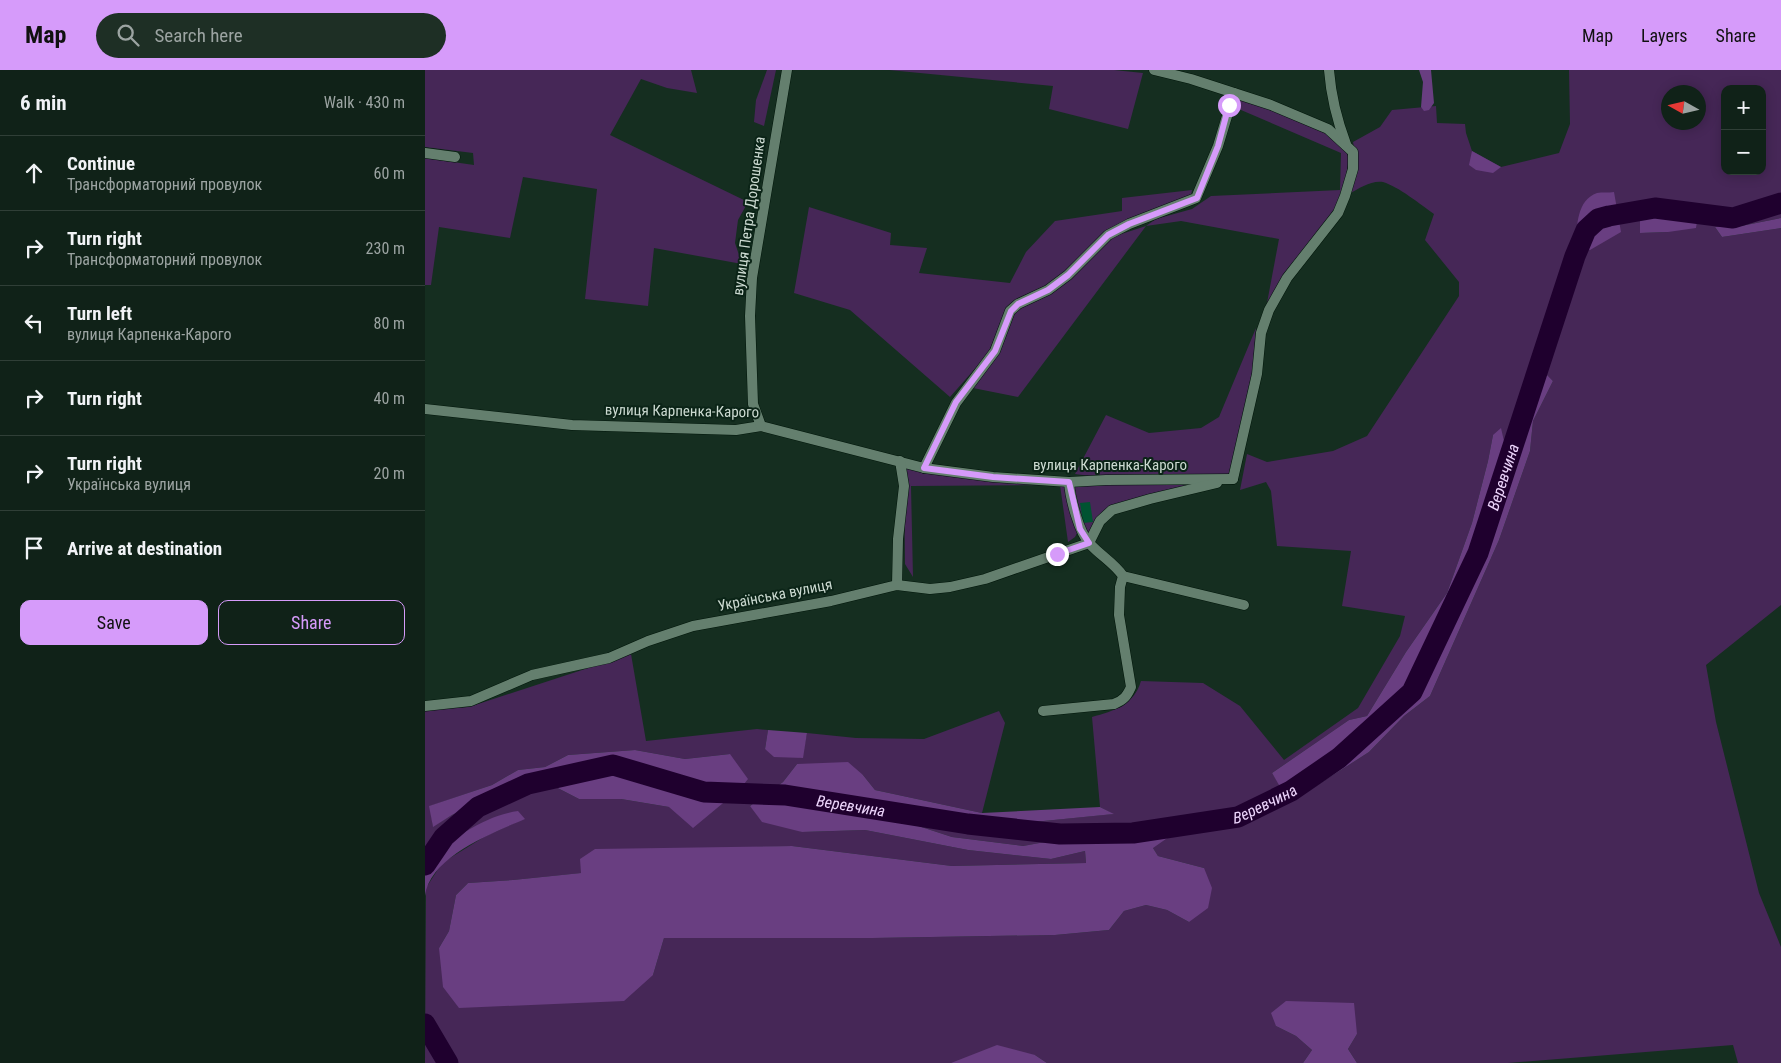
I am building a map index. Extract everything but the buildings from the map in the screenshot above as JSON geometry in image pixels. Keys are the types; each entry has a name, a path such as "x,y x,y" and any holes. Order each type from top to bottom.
{"street":[{"name":"вулиця Петра Дорошенка","path":"761,426 753,404 750,316 752,278 787,70"},
{"path":"1154,70 1191,79 1271,105 1328,130 1350,148"},
{"path":"1089,543 1100,521 1112,510 1233,479 1257,374 1261,333 1269,310 1287,278 1338,213 1353,170 1350,148 1336,119 1329,70"},
{"path":"924,468 956,402 995,351 1011,311 1018,304 1048,290 1068,275 1108,235 1129,224 1197,198 1218,146 1234,93"},
{"path":"425,153 455,157"},
{"name":"вулиця Карпенка-Карого","path":"425,409 572,425 736,430 761,426 924,468 993,477 1069,482 1233,479"},
{"path":"897,585 898,539 904,486 900,461"},
{"path":"1069,482 1080,529 1089,543 1116,566 1123,576 1244,605"},
{"name":"Українська вулиця","path":"425,706 471,701 532,675 609,658 648,641 693,626 831,601 897,585 929,589 950,587 985,579 1089,543"},
{"path":"1043,711 1114,704 1122,701 1127,696 1131,687 1131,681 1119,615 1120,587 1123,576"}],"shaded area":[{"path":"425,70 691,70 697,93 667,88 641,79 610,135 748,202 738,220 735,243 742,264 654,248 648,306 585,299 597,189 523,177 510,238 439,227 431,285 425,285 425,158 474,165 473,153 425,147"},
{"path":"767,70 776,70 764,126 754,122 756,100"},
{"path":"889,70 1114,70 1143,73 1128,129 1049,109 1053,86"},
{"path":"1419,70 1431,70 1434,103 1429,110 1424,111 1421,107 1423,82"},
{"path":"1569,70 1781,70 1781,218 1741,226 1715,227 1722,237 1781,228 1781,605 1706,665 1716,722 1759,893 1781,947 1781,1063 1738,1063 1733,1045 1508,1063 1357,1063 1348,1049 1357,1034 1276,1026 1296,1036 1312,1050 1303,1063 1047,1063 1035,1055 951,1063 425,1063 426,888 442,863 484,837 525,818 425,859 425,710 469,707 631,654 646,741 757,729 768,730 765,749 802,758 807,733 856,738 924,739 999,711 1005,723 982,813 875,790 863,775 797,764 783,782 750,806 802,832 865,830 968,850 1051,859 1085,851 1086,863 952,866 792,846 694,849 582,873 468,883 456,895 449,931 439,948 653,975 664,938 873,938 1055,935 1109,930 1124,911 1146,905 1167,910 1189,922 1204,868 1158,856 1153,848 1154,823 1023,846 952,837 897,819 911,811 1003,825 1113,814 1100,807 1092,717 1122,706 1133,696 1141,681 1203,683 1240,706 1284,760 1358,708 1400,636 1405,616 1342,606 1351,551 1277,546 1271,491 1266,482 1240,490 1247,454 1267,462 1333,451 1367,436 1459,296 1459,282 1425,240 1434,214 1402,192 1383,182 1370,183 1349,194 1357,164 1353,142 1380,127 1392,110 1436,106 1437,123 1465,124 1472,151 1501,167 1559,153 1570,124","holes":["1640,215 1668,232 1640,233","1543,372 1553,381 1533,421 1530,451 1499,540 1430,696 1404,716 1369,752 1310,790 1280,785 1272,773 1349,720 1367,716 1406,652 1447,593 1472,523 1493,435 1506,451","635,750 685,759 730,754 669,807 621,799 579,799 546,782 503,791 433,826 430,806 492,785 518,770 545,767 568,755"]},
{"path":"1246,99 1325,133 1346,151 1349,159 1343,191 1334,210 1267,303 1279,239 1181,221 1146,226 1156,219 1192,209 1211,196 1340,190 1341,153 1234,107 1237,100"},
{"path":"1472,151 1501,167 1493,173 1476,170 1469,165"},
{"path":"1192,190 1191,195 1106,230 1061,277 1043,289 1011,304 987,355 950,397 850,310 794,293 809,207 891,233 890,245 927,248 919,273 1010,283 1026,252 1055,221 1122,211 1122,198"},
{"path":"1614,192 1621,232 1590,250 1576,243 1579,214 1585,201 1597,193"},
{"path":"1640,215 1697,221 1696,228 1640,233"},
{"path":"1781,218 1781,228 1722,237 1715,227 1741,226"},
{"path":"1146,226 1018,397 973,388 1013,315 1021,306 1109,238"},
{"path":"1256,328 1252,377 1232,475 1090,476 1075,474 1106,415 1149,433 1201,428 1219,417"},
{"path":"1544,372 1553,381 1533,421 1530,451 1499,540 1430,696 1404,716 1369,752 1310,790 1279,785 1272,773 1349,720 1367,716 1406,652 1447,593 1472,523 1493,435 1501,428 1506,450"},
{"path":"904,466 1060,485 911,486 913,577 905,564"},
{"path":"1216,482 1114,507 1088,538 1071,485"},
{"path":"1060,485 1066,487 1078,531 1075,537 1068,542"},
{"path":"768,730 807,733 803,758 774,757 765,749"},
{"path":"635,750 685,759 730,754 748,779 740,789 693,828 669,807 621,799 579,799 546,782 503,791 452,815 433,827 429,806 492,785 518,770 545,767 568,755"},
{"path":"848,762 863,775 875,790 982,813 1100,807 1114,814 1003,825 911,811 897,819 952,837 1023,846 1154,822 1173,834 1153,848 1158,856 1204,868 1212,888 1208,908 1189,922 1167,910 1146,905 1124,911 1109,930 1055,935 873,938 664,938 653,975 624,1001 459,1008 443,987 439,948 449,931 456,895 468,883 581,873 580,859 595,849 792,846 952,866 1086,863 1085,851 1051,859 968,850 865,830 802,832 762,822 750,806 783,782 797,764"},
{"path":"518,811 525,819 481,839 450,858 438,869 429,882 425,896 425,859 458,836 481,823"},
{"path":"1286,1001 1354,1003 1357,1034 1348,1049 1357,1063 1303,1063 1312,1050 1296,1036 1276,1026 1271,1013"},
{"path":"997,1045 1035,1055 1047,1063 951,1063"}],"waterway":[{"name":"Веревчина","path":"425,865 444,837 478,807 528,784 613,765 704,792 785,795 968,824 1060,834 1133,833 1238,817 1291,791 1339,758 1412,692 1478,553 1575,256 1586,230 1598,219 1655,208 1733,218 1781,203"},
{"name":"Веревчина","path":"425,1024 448,1063"}],"route":[{"path":"1057,554 1089,543 1080,529 1069,482 993,477 924,468 956,402 995,351 1011,311 1018,304 1048,290 1068,275 1108,235 1129,224 1197,198 1218,146 1229,105"}]}
